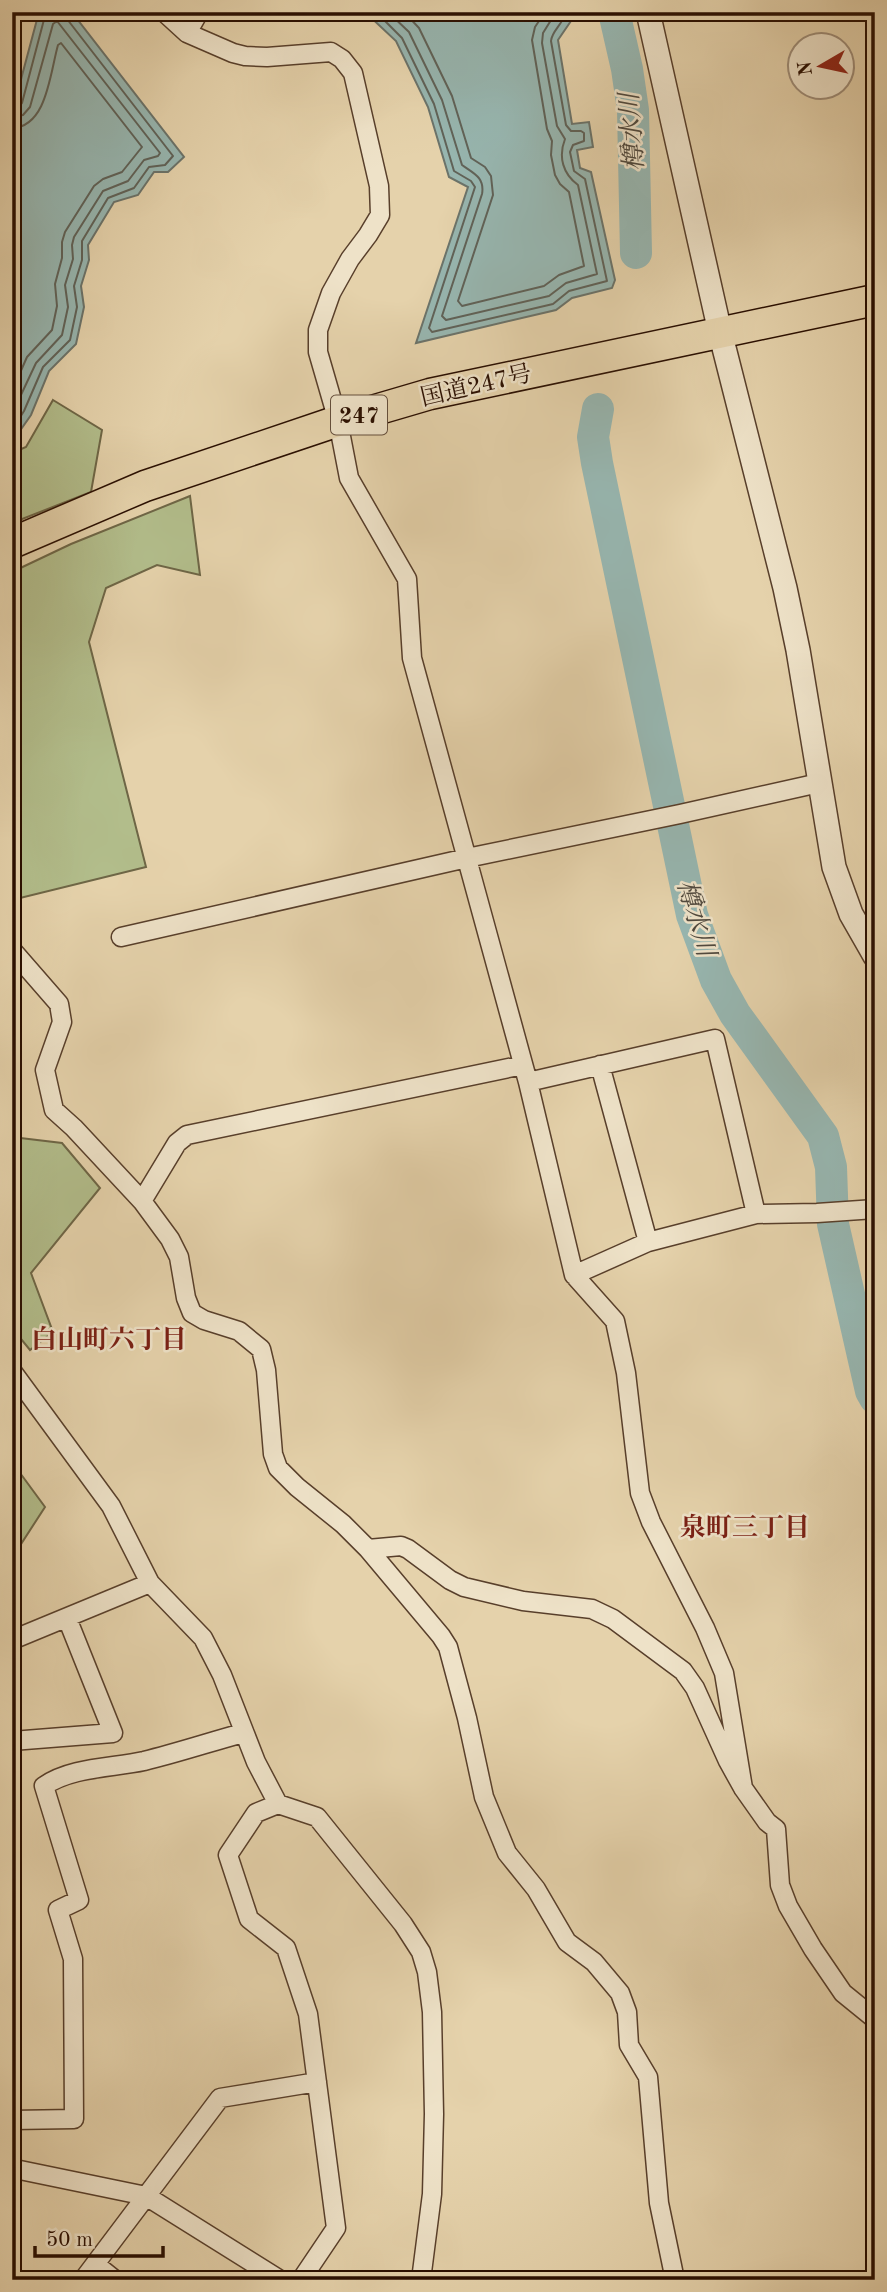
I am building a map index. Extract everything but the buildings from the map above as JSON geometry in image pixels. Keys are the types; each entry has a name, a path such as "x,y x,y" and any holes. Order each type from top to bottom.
{"highway":[{"name":"国道247号","path":"12,543 145,486 338,421 430,394 875,300"}],"street":[{"path":"164,12 187,33 245,56 331,52 342,59 353,73 381,206 376,223 350,259 331,293 318,330 318,352 338,421 349,478 407,579 412,658 526,1074 575,1275 615,1321 626,1373 640,1493 651,1522 705,1628 724,1672 743,1788"},
{"path":"187,33 198,12"},
{"path":"648,12 720,332 785,588 834,867 851,914 875,956"},
{"path":"121,937 467,858 819,783"},
{"path":"12,950 59,1004 62,1022 45,1070 54,1110 142,1201 170,1239 178,1257 186,1298 192,1313 204,1320 239,1331 261,1349 266,1370 273,1454 278,1468 368,1549 448,1647 484,1797 507,1853 536,1889 567,1942 594,1962 620,1993 627,2012 629,2045 648,2077 659,2203 675,2280"},
{"path":"142,1201 177,1143 187,1135 526,1074 600,1065 715,1039 756,1214"},
{"path":"600,1065 648,1242"},
{"path":"575,1275 648,1242 756,1214 875,1209"},
{"path":"12,1371 111,1506 150,1583 203,1638 222,1675 243,1732 278,1804"},
{"path":"368,1549 401,1546 464,1587 554,1606 592,1609 612,1619 683,1671 695,1688 743,1788 767,1822 776,1829 780,1885 800,1927 843,1993 875,2019"},
{"path":"12,1640 150,1583"},
{"path":"12,1741 113,1733 67,1618"},
{"path":"12,2120 74,2119 73,1959 58,1910 79,1900 44,1786 54,1779 68,1775 145,1760 243,1732"},
{"path":"301,2280 336,2228 308,2014 286,1948 249,1919 228,1855 256,1813 278,1804 317,1817 403,1924 421,1952 432,2012 434,2114 432,2194 421,2280"},
{"path":"83,2280 220,2098 317,2082"},
{"path":"12,2172 15,2169 146,2196 281,2280"},
{"path":"95,2264 115,2280"}],"green space":[{"path":"53,400 102,430 91,492 12,523 12,453 26,447"},
{"path":"190,496 200,575 157,565 106,588 89,642 146,867 12,900 12,572 71,544"},
{"path":"12,1137 62,1143 100,1188 31,1273 53,1332 30,1350 12,1328"},
{"path":"12,1462 45,1507 12,1558"}],"water":[{"path":"39,12 69,12 77,19 184,157 168,172 154,172 138,195 114,202 88,245 89,260 81,286 84,307 76,344 49,371 31,415 12,442 12,113"},
{"path":"365,12 572,12 571,21 558,40 572,124 589,122 593,147 577,150 580,168 591,172 615,280 612,288 572,298 556,310 416,343 468,187 449,177 428,107 396,41"}],"waterway":[{"name":"樽水川","path":"614,12 633,110 636,253"},
{"name":"樽水川","path":"598,409 593,437 597,463 692,915 716,980 735,1014 823,1136 831,1167 833,1224 871,1391 875,1398"}],"district":[{"name":"白山町六丁目","path":"109,1339"},
{"name":"泉町三丁目","path":"745,1527"}]}
